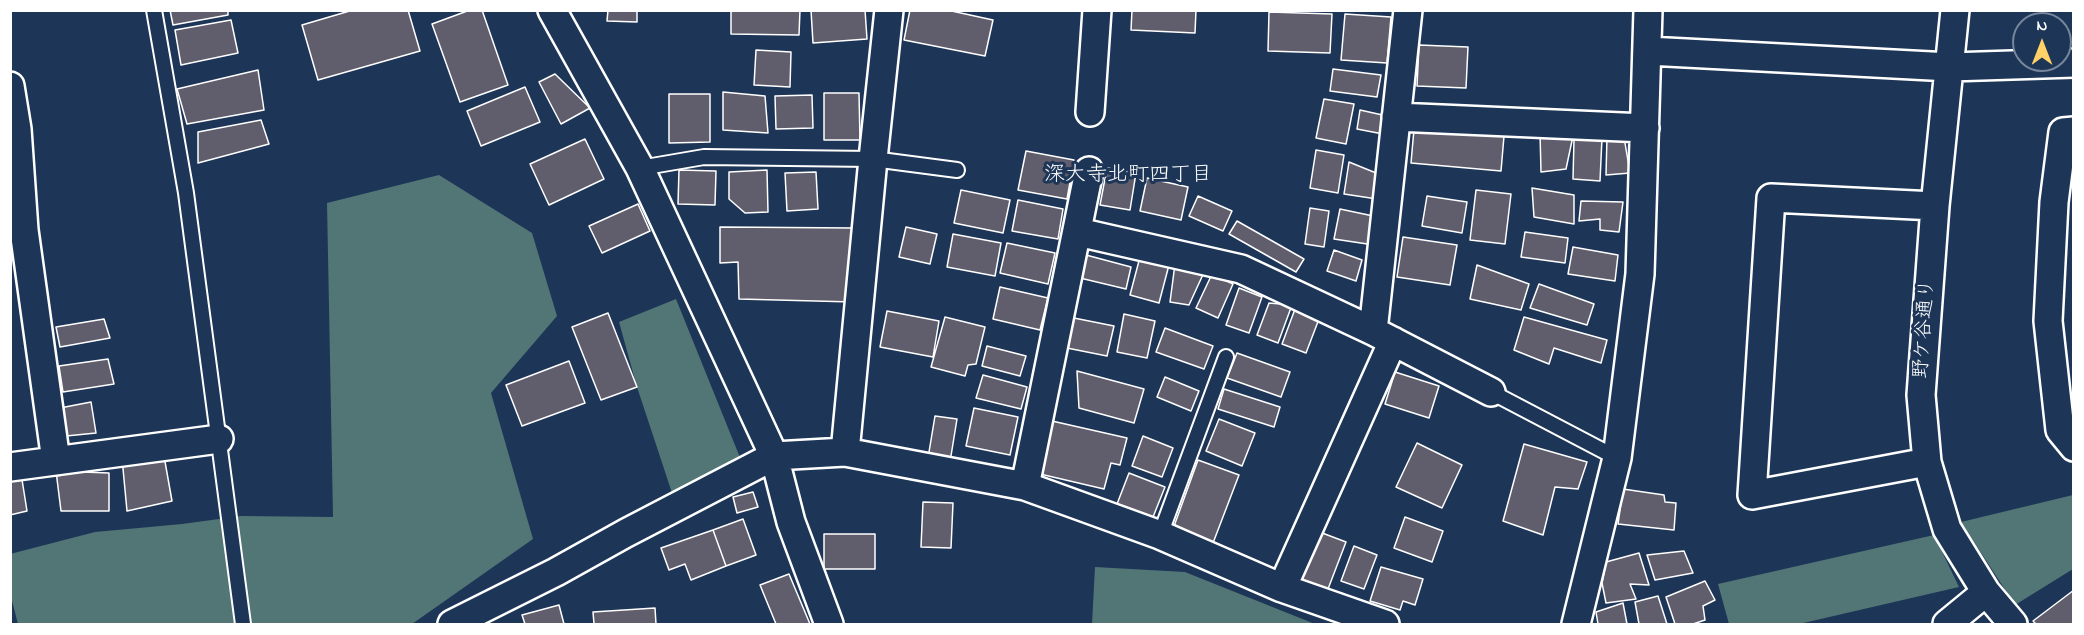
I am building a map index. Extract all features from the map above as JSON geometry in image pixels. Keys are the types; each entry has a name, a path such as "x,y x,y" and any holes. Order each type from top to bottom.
{"street":[{"path":"552,10 640,168 774,456 791,522 829,624"},
{"path":"845,452 889,10"},
{"path":"1090,112 1097,10"},
{"path":"1282,588 1383,336 1396,117 1408,10"},
{"path":"1576,624 1617,458 1640,274 1648,10"},
{"name":"野ケ谷通り","path":"1955,10 1935,206 1921,396 1927,462 1947,529 1986,592 2013,624"},
{"path":"1648,51 1950,67 2073,63"},
{"path":"10,86 17,129 24,230 56,461"},
{"path":"1396,117 1645,128"},
{"path":"2073,131 2063,132 2054,202 2048,321 2060,430 2073,447"},
{"path":"1025,486 1089,171"},
{"path":"1927,462 1752,495 1771,198 1935,206"},
{"path":"1078,232 1240,269 1383,336 1491,392"},
{"path":"10,467 219,439"},
{"path":"452,624 556,572 774,456 845,452 1025,486 1160,535 1282,588 1385,624"},
{"path":"1947,624 1986,592"}],"lane":[{"path":"154,10 186,193 243,624"},
{"path":"640,168 704,157 873,159 957,170"},
{"path":"1160,535 1226,357"},
{"path":"1491,392 1617,458"}],"green space":[{"path":"439,175 532,233 557,316 491,393 533,539 412,624 18,624 11,597 10,554 95,532 241,516 333,517 327,203"},
{"path":"676,299 741,460 672,493 637,387 619,322"},
{"path":"2073,495 2073,569 2015,605 1961,522"},
{"path":"1934,535 1959,587 1799,624 1729,624 1718,584"},
{"path":"1095,567 1185,572 1315,624 1092,624"}],"building":[{"path":"170,10 228,10 228,15 173,25"},
{"path":"353,10 408,10 420,51 318,80 302,25"},
{"path":"470,10 482,10 508,85 460,102 432,24"},
{"path":"608,10 637,10 637,22 607,21"},
{"path":"731,10 800,10 799,35 731,34"},
{"path":"811,10 865,10 867,39 813,43"},
{"path":"910,10 947,10 993,20 985,56 904,40"},
{"path":"1132,10 1196,10 1195,33 1131,30"},
{"path":"1269,12 1332,14 1330,53 1268,51"},
{"path":"1345,14 1391,17 1387,63 1341,60"},
{"path":"231,20 238,53 181,65 175,30"},
{"path":"1419,45 1468,47 1466,88 1417,86"},
{"path":"756,50 791,52 790,87 754,85"},
{"path":"1333,69 1381,75 1377,97 1330,91"},
{"path":"258,70 264,110 187,124 177,89"},
{"path":"555,74 590,108 561,124 539,82"},
{"path":"525,87 540,122 481,146 467,111"},
{"path":"723,92 765,96 768,133 723,130"},
{"path":"824,93 859,93 860,140 824,140"},
{"path":"669,94 710,94 710,142 669,143"},
{"path":"812,95 813,128 776,129 775,96"},
{"path":"1324,99 1354,104 1346,144 1316,138"},
{"path":"1360,110 1387,116 1383,134 1357,129"},
{"path":"261,120 269,144 198,163 198,132"},
{"path":"1414,129 1504,136 1501,171 1411,163"},
{"path":"1540,133 1573,136 1566,169 1541,172"},
{"path":"1607,137 1624,137 1630,173 1606,175"},
{"path":"1602,138 1600,181 1573,179 1574,139"},
{"path":"585,139 604,179 549,205 530,164"},
{"path":"1316,150 1344,155 1338,193 1310,188"},
{"path":"1026,151 1074,160 1067,199 1018,190"},
{"path":"1349,162 1381,175 1377,199 1344,194"},
{"path":"1107,168 1136,173 1130,210 1100,205"},
{"path":"679,170 716,171 715,205 678,204"},
{"path":"767,170 768,212 745,213 729,199 729,172"},
{"path":"816,172 818,209 787,211 785,173"},
{"path":"1147,178 1188,187 1181,220 1140,211"},
{"path":"1532,188 1574,195 1574,224 1534,217"},
{"path":"961,190 1010,200 1003,233 954,223"},
{"path":"1476,190 1511,194 1505,244 1470,240"},
{"path":"1198,196 1232,211 1223,231 1189,216"},
{"path":"1427,196 1467,202 1462,233 1422,226"},
{"path":"1018,200 1063,209 1058,239 1012,231"},
{"path":"1581,201 1623,202 1619,232 1600,230 1600,219 1579,221"},
{"path":"638,204 650,231 602,253 589,226"},
{"path":"1310,208 1329,211 1324,247 1305,244"},
{"path":"1340,209 1378,217 1374,245 1334,239"},
{"path":"1237,221 1304,259 1296,272 1229,234"},
{"path":"720,227 855,228 853,302 739,299 738,262 720,263"},
{"path":"906,227 937,234 930,264 899,257"},
{"path":"1525,232 1568,238 1565,263 1521,257"},
{"path":"953,234 1001,243 995,276 947,267"},
{"path":"1403,237 1457,245 1450,285 1397,277"},
{"path":"1007,243 1055,253 1048,284 1000,273"},
{"path":"1573,247 1618,255 1615,281 1568,274"},
{"path":"1334,250 1362,260 1356,281 1327,271"},
{"path":"1086,255 1131,267 1126,289 1080,278"},
{"path":"1140,257 1169,265 1159,303 1130,295"},
{"path":"1175,264 1206,268 1189,305 1170,302"},
{"path":"1477,265 1529,284 1521,310 1470,299"},
{"path":"1212,274 1233,284 1218,318 1196,308"},
{"path":"1539,284 1594,304 1587,325 1530,308"},
{"path":"1000,287 1048,298 1040,330 993,319"},
{"path":"1239,288 1262,297 1249,333 1226,325"},
{"path":"1269,303 1292,305 1278,343 1257,335"},
{"path":"1295,309 1319,319 1306,353 1282,344"},
{"path":"887,311 939,321 933,357 880,347"},
{"path":"608,313 637,387 601,400 572,327"},
{"path":"1124,314 1155,321 1147,358 1117,352"},
{"path":"945,317 985,327 976,364 968,365 965,376 931,367"},
{"path":"1524,317 1607,340 1601,363 1554,348 1549,364 1514,350"},
{"path":"1074,318 1114,326 1107,356 1067,348"},
{"path":"104,319 110,338 60,347 56,327"},
{"path":"1165,328 1213,346 1204,369 1156,352"},
{"path":"987,346 1026,356 1020,376 982,366"},
{"path":"1237,353 1290,372 1281,397 1227,378"},
{"path":"108,359 114,384 63,392 59,366"},
{"path":"569,361 585,403 522,426 506,385"},
{"path":"1077,371 1144,389 1134,423 1079,408"},
{"path":"1395,372 1439,386 1429,418 1385,404"},
{"path":"983,375 1027,387 1021,409 976,398"},
{"path":"1165,377 1199,391 1191,411 1157,397"},
{"path":"1224,389 1280,407 1274,427 1218,409"},
{"path":"91,402 96,433 66,436 60,408"},
{"path":"974,408 1018,417 1010,455 966,446"},
{"path":"935,416 957,419 950,462 928,458"},
{"path":"1219,419 1255,433 1242,466 1206,451"},
{"path":"1052,421 1127,438 1120,465 1111,463 1104,489 1040,474"},
{"path":"1143,436 1173,448 1162,477 1132,466"},
{"path":"1417,443 1462,465 1442,508 1396,487"},
{"path":"1524,444 1587,462 1578,489 1555,487 1543,535 1503,521"},
{"path":"164,456 172,501 127,511 122,458"},
{"path":"1198,460 1239,475 1213,543 1173,529"},
{"path":"20,467 27,511 10,515 10,469"},
{"path":"56,471 109,473 109,511 61,511"},
{"path":"1129,473 1165,487 1153,517 1117,504"},
{"path":"1623,489 1664,495 1665,502 1676,503 1674,530 1618,524"},
{"path":"753,492 758,507 737,513 733,497"},
{"path":"923,502 953,503 951,548 921,547"},
{"path":"1405,517 1443,531 1432,562 1394,548"},
{"path":"743,519 756,555 726,566 713,530"},
{"path":"713,530 726,566 691,580 685,564 669,570 661,548"},
{"path":"1317,531 1346,542 1328,589 1299,579"},
{"path":"824,534 875,534 875,569 824,569"},
{"path":"1354,546 1377,555 1364,589 1341,581"},
{"path":"1684,551 1693,573 1655,580 1647,555"},
{"path":"1639,553 1649,585 1630,584 1636,599 1606,603 1602,583 1606,562"},
{"path":"1381,567 1423,579 1415,605 1403,601 1400,610 1370,601"},
{"path":"789,574 810,624 776,624 760,585"},
{"path":"1705,581 1715,600 1703,606 1705,620 1693,624 1675,624 1666,597"},
{"path":"2074,590 2074,624 2036,624 2033,621"},
{"path":"1658,596 1667,624 1639,624 1635,602"},
{"path":"1623,603 1627,624 1598,624 1596,612"},
{"path":"559,605 564,624 525,624 522,615"},
{"path":"655,608 656,624 594,624 593,612"}],"district":[{"name":"深大寺北町四丁目","path":"1128,177"}]}
